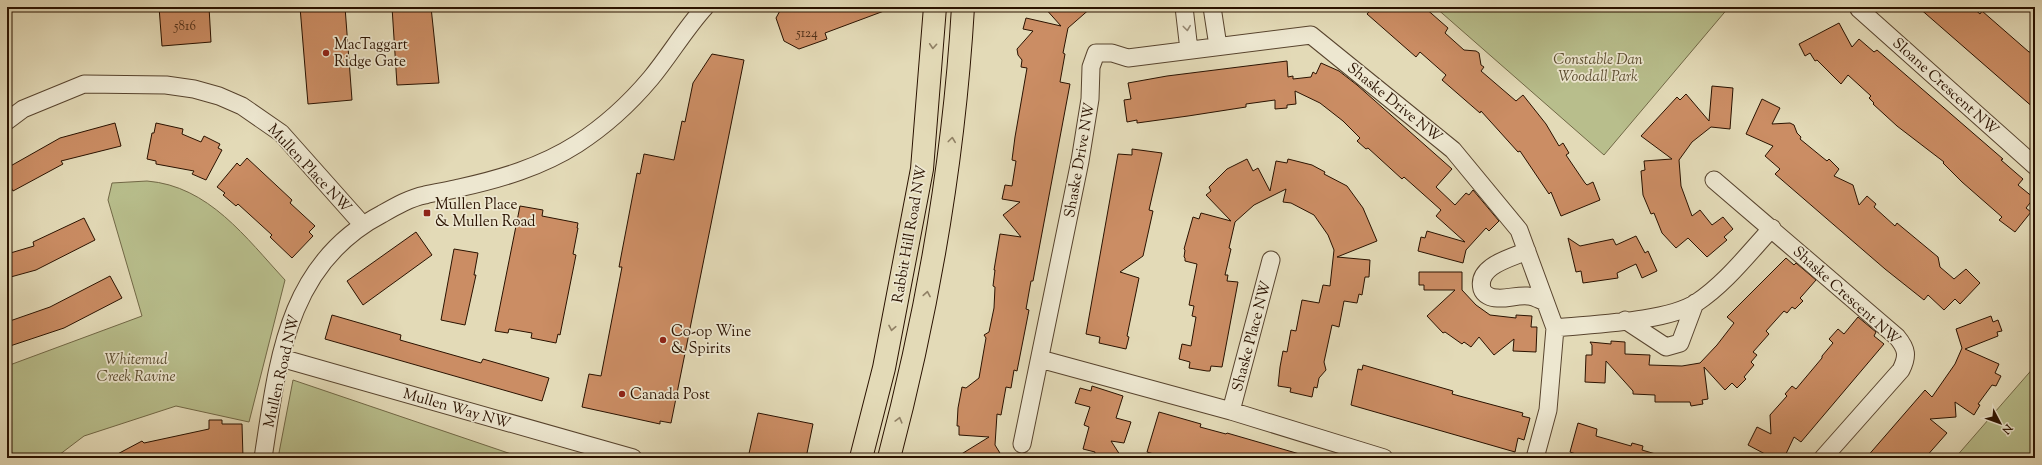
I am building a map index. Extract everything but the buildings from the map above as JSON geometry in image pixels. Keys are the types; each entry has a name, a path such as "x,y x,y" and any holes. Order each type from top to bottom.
{"main road":[{"name":"Rabbit Hill Road NW","path":"861,458 884,368 921,176 928,115 935,7"},
{"name":"Rabbit Hill Road NW","path":"889,458 912,366 940,220 954,119 963,7"}],"street":[{"name":"Mullen Road NW","path":"263,458 275,381 292,314 306,286 330,254 362,224 411,199 513,174 542,163 576,144 608,122 628,102 650,78 705,7"},
{"path":"1184,7 1189,50"},
{"path":"1212,7 1218,46"},
{"name":"Sloane Crescent NW","path":"1861,7 1859,9 2035,166"},
{"name":"Shaske Drive NW","path":"1022,444 1089,107 1091,67 1096,53 1112,53 1128,58 1311,35 1453,150 1519,230 1555,328 1548,410 1535,458"},
{"name":"Mullen Place NW","path":"7,122 24,109 84,84 166,85 194,89 219,96 242,106 263,118 281,133 362,224"},
{"name":"Shaske Crescent NW","path":"1714,180 1772,228 1897,337 1906,351 1906,359 1901,370 1823,458"},
{"path":"1555,328 1667,315 1695,303 1730,274 1772,228"},
{"path":"1526,251 1489,269 1483,275 1481,284 1483,292 1489,297 1498,298 1529,296 1545,302"},
{"name":"Shaske Place NW","path":"1230,411 1271,260"},
{"path":"1625,320 1666,347 1680,343 1695,303"},
{"name":"Mullen Way NW","path":"281,358 633,458"},
{"path":"1040,359 1230,411 1384,458"}],"green space":[{"name":"Constable Dan Woodall Park","path":"1435,7 1729,7 1604,155"},
{"name":"Whitemud Creek Ravine","path":"147,181 169,185 208,203 241,232 285,280 249,422 176,406 84,436 55,458 7,458 7,366 142,316 108,200 112,183"},
{"path":"2035,366 2035,458 1955,458"},
{"path":"293,380 523,458 278,458"}],"place":[{"name":"MacTaggart Ridge Gate","path":"326,53"},
{"name":"Mullen Place & Mullen Road","path":"427,213"},
{"name":"Co-op Wine & Spirits","path":"663,340"},
{"name":"Canada Post","path":"622,394"}]}
